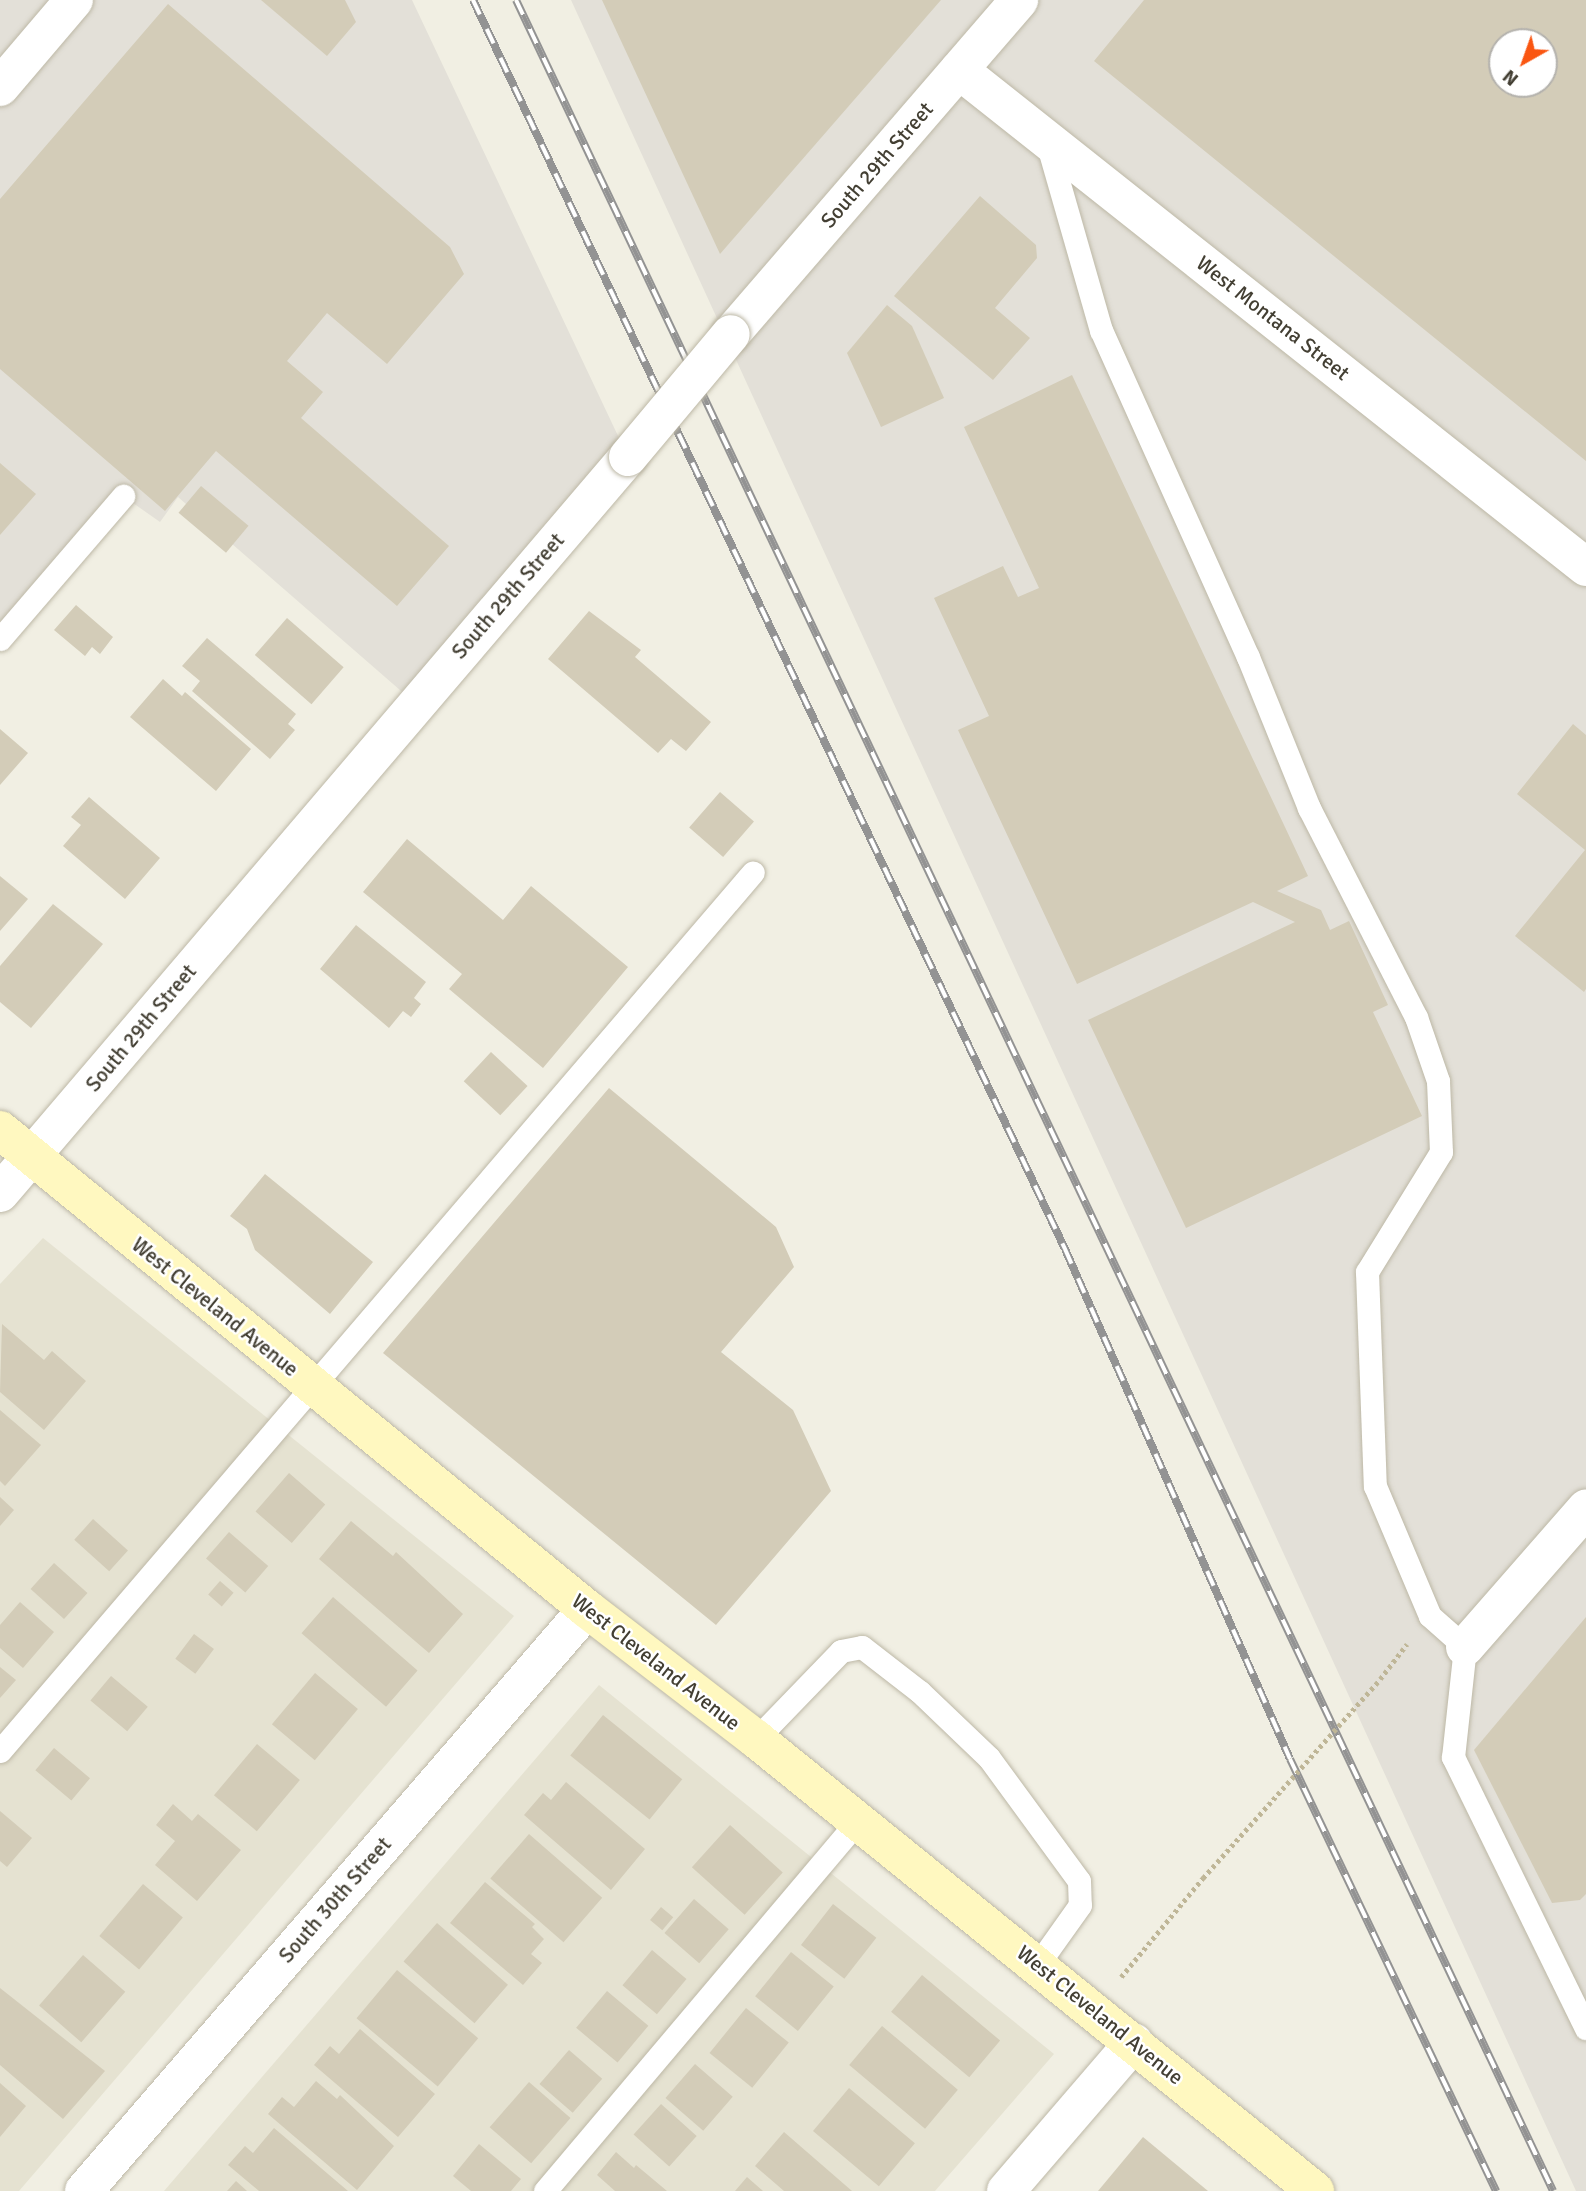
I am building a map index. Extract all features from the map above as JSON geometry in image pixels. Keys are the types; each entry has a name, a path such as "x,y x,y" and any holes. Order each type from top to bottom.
{"street":[{"path":"0,87 74,0"},
{"name":"South 29th Street","path":"0,1193 1019,0"},
{"name":"West Montana Street","path":"959,70 1586,567"},
{"name":"West Cleveland Avenue","path":"0,1130 313,1388 587,1609 756,1739 1038,1964 1315,2191"},
{"path":"1465,1647 1586,1509"},
{"name":"South 30th Street","path":"84,2191 587,1609"},
{"path":"1006,2191 1134,2042"}],"lane":[{"path":"1046,139 1101,330 1248,657 1309,808 1416,1017 1438,1081 1441,1152 1367,1272 1375,1486 1430,1616 1465,1647 1453,1757 1586,2028"},
{"path":"0,639 123,496"},
{"path":"0,1751 753,872"},
{"path":"756,1739 841,1651 862,1647 950,1720 989,1758 1079,1881 1080,1905 1038,1964"},
{"path":"545,2191 858,1821"}],"path":[{"path":"1120,1978 1203,1878 1380,1679 1430,1616"}],"shaded area":[{"path":"0,0 412,0 628,457 416,704 178,497 160,522 123,496 0,639"},
{"path":"571,0 1586,0 1586,2191 1576,2191"},
{"path":"43,1238 514,1616 19,2191 0,2191 0,1284"},
{"path":"599,1685 1054,2054 935,2191 164,2191"}],"building":[{"path":"261,0 345,0 356,22 327,56"},
{"path":"602,0 941,0 720,254"},
{"path":"1144,0 1586,0 1586,461 1094,61"},
{"path":"168,4 450,247 464,274 387,364 327,313 287,361 323,392 301,418 449,546 397,606 216,451 165,511 0,369 0,199"},
{"path":"980,196 1036,245 1037,258 995,308 1030,338 993,380 894,296"},
{"path":"887,305 912,326 944,398 881,427 847,353"},
{"path":"1072,375 1308,876 1277,891 1321,910 1330,930 1349,921 1388,1005 1373,1012 1422,1116 1186,1228 1088,1020 1295,922 1253,902 1077,984 958,730 989,716 934,598 1003,566 1018,597 1039,588 964,427"},
{"path":"0,463 36,494 0,535"},
{"path":"201,486 248,526 226,553 179,513"},
{"path":"76,605 113,637 100,654 92,647 85,656 54,630"},
{"path":"589,611 641,650 635,657 711,722 686,751 671,739 658,753 548,659"},
{"path":"287,618 344,667 311,704 255,655"},
{"path":"207,638 296,714 288,724 295,730 270,759 192,691 200,681 182,666"},
{"path":"163,679 182,696 185,692 251,749 216,791 130,717"},
{"path":"1573,724 1586,735 1584,992 1515,936 1585,850 1517,794"},
{"path":"0,729 28,753 0,785"},
{"path":"720,792 754,822 723,857 689,827"},
{"path":"89,797 160,858 125,899 63,846 81,825 71,817"},
{"path":"407,839 503,920 531,886 628,967 543,1068 449,989 462,974 363,892"},
{"path":"0,876 28,899 0,931"},
{"path":"53,904 103,944 31,1028 0,1002 0,966"},
{"path":"356,925 426,982 414,998 421,1004 411,1017 403,1011 389,1028 320,969"},
{"path":"491,1052 528,1086 500,1115 464,1081"},
{"path":"609,1088 776,1227 794,1267 721,1352 793,1410 831,1491 716,1625 383,1353"},
{"path":"265,1174 373,1262 330,1314 255,1250 247,1229 230,1216"},
{"path":"2,1324 44,1360 52,1351 86,1381 44,1430 0,1392"},
{"path":"0,1410 41,1445 5,1486 0,1481"},
{"path":"289,1473 325,1504 292,1543 256,1511"},
{"path":"0,1497 14,1510 0,1526"},
{"path":"93,1519 128,1550 109,1571 74,1540"},
{"path":"351,1521 393,1556 396,1552 463,1614 429,1653 319,1559"},
{"path":"229,1532 268,1566 245,1593 206,1558"},
{"path":"54,1563 87,1593 64,1619 31,1589"},
{"path":"220,1581 234,1593 222,1606 208,1595"},
{"path":"333,1597 418,1670 386,1707 302,1633"},
{"path":"20,1602 54,1632 23,1668 0,1648 0,1625"},
{"path":"1586,1617 1586,1894 1580,1900 1552,1903 1474,1750"},
{"path":"194,1634 214,1649 195,1674 175,1659"},
{"path":"0,1667 16,1680 0,1698"},
{"path":"315,1673 358,1709 315,1760 272,1724"},
{"path":"111,1676 148,1707 127,1731 90,1701"},
{"path":"603,1715 682,1779 650,1820 570,1755"},
{"path":"257,1744 300,1780 257,1831 214,1795"},
{"path":"54,1748 90,1778 71,1800 35,1770"},
{"path":"566,1782 645,1849 611,1890 524,1815 543,1793 551,1800"},
{"path":"173,1804 192,1821 198,1814 241,1850 197,1901 155,1865 175,1841 156,1825"},
{"path":"0,1811 32,1838 7,1867 0,1861"},
{"path":"730,1825 783,1873 745,1915 692,1867"},
{"path":"529,1834 602,1898 563,1942 490,1879"},
{"path":"485,1882 535,1924 532,1927 544,1939 531,1954 542,1963 523,1985 450,1923"},
{"path":"143,1884 183,1917 139,1970 99,1936"},
{"path":"694,1899 729,1929 699,1963 664,1933"},
{"path":"833,1904 876,1938 844,1979 801,1945"},
{"path":"661,1907 673,1917 662,1930 650,1920"},
{"path":"437,1923 508,1985 474,2023 404,1961"},
{"path":"652,1950 686,1979 657,2014 622,1985"},
{"path":"791,1952 834,1987 798,2031 755,1996"},
{"path":"83,1955 125,1992 81,2042 39,2006"},
{"path":"397,1970 478,2038 438,2086 357,2018"},
{"path":"922,1975 1000,2041 969,2077 891,2012"},
{"path":"0,1988 105,2071 63,2119 0,2065"},
{"path":"607,1991 648,2026 618,2062 576,2028"},
{"path":"746,2008 789,2043 752,2088 709,2053"},
{"path":"882,2026 958,2090 925,2129 849,2065"},
{"path":"360,2029 435,2094 398,2137 314,2065 330,2046 339,2054"},
{"path":"569,2050 602,2079 573,2113 539,2084"},
{"path":"695,2064 733,2097 703,2131 665,2098"},
{"path":"316,2081 337,2099 340,2095 394,2146 357,2190 268,2114 282,2097 294,2107"},
{"path":"529,2082 571,2118 531,2163 490,2127"},
{"path":"0,2083 26,2106 0,2137"},
{"path":"849,2088 915,2143 879,2186 813,2131"},
{"path":"661,2104 697,2136 669,2167 634,2134"},
{"path":"274,2128 348,2191 259,2191 228,2165 245,2146 253,2153"},
{"path":"784,2132 852,2191 784,2191 755,2166"},
{"path":"1143,2137 1208,2191 1098,2191"},
{"path":"479,2144 521,2179 511,2191 471,2191 453,2176"},
{"path":"616,2152 667,2191 615,2191 597,2175"},
{"path":"747,2177 763,2191 735,2191"},
{"path":"236,2181 247,2191 227,2191"}],"railway":[{"path":"473,0 1065,1249 1290,1759 1496,2191"},
{"path":"516,0 1553,2191"}]}
